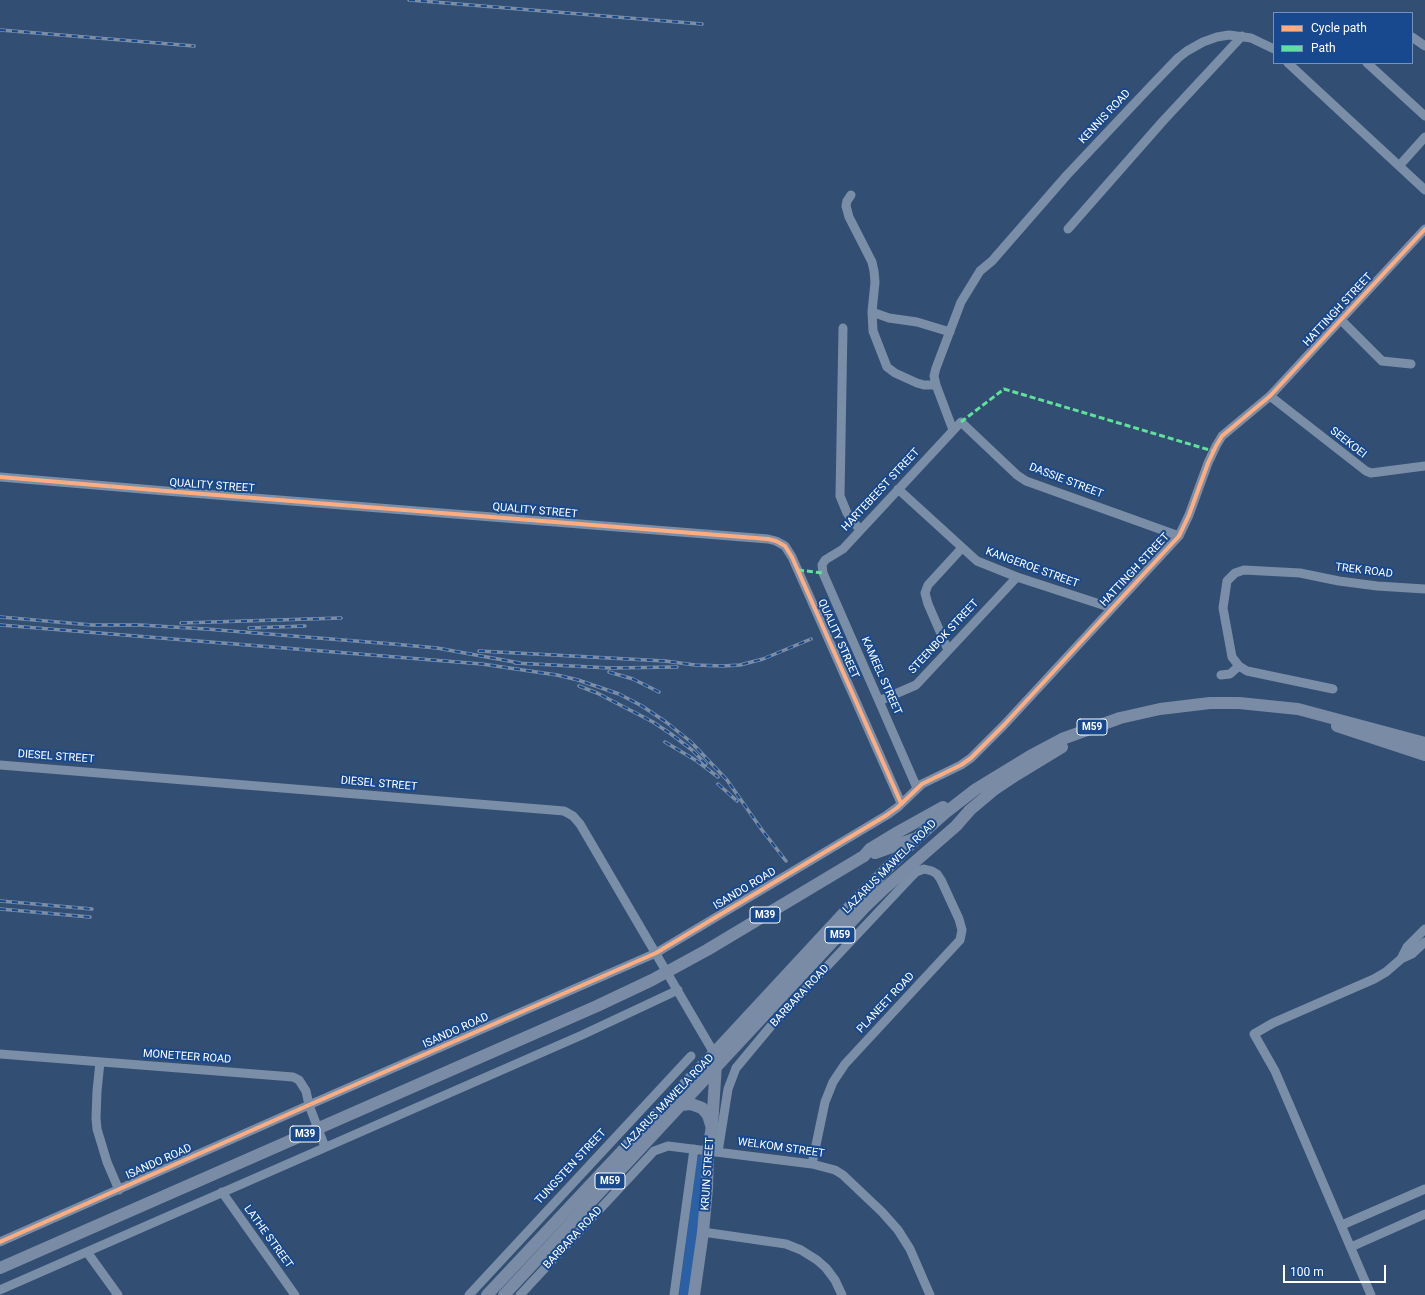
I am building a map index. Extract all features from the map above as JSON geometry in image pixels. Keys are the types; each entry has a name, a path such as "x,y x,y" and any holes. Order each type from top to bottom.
{"main road":[{"name":"LAZARUS MAWELA ROAD","path":"487,1295 854,902 917,838 945,813 976,789 1030,756 1062,740 1100,724 1120,718 1153,710 1194,705 1239,703 1298,709 1425,743"},
{"name":"LAZARUS MAWELA ROAD","path":"504,1295 865,908 898,875 956,826 970,810 995,789 1061,748 1097,731 1125,722 1162,714 1224,709 1255,710 1301,716 1332,724 1425,755"},
{"name":"M39","path":"864,856 870,849 898,832 976,789"},
{"name":"M39","path":"0,1268 596,1006 667,972 707,950 864,856 917,838 970,810"},
{"name":"KRUIN STREET","path":"694,1295 713,1151 712,1126 716,1067 714,1053"},
{"path":"681,1105 691,1104 702,1108 708,1115 712,1126"}],"street":[{"name":"KENNIS ROAD","path":"936,385 934,376 936,368 961,302 980,271 992,261 1067,175 1178,58 1194,47 1216,37 1229,35 1251,38 1273,49"},
{"path":"1068,229 1163,121 1242,36"},
{"path":"1413,38 1425,46"},
{"path":"1289,64 1425,190"},
{"path":"1368,64 1425,116"},
{"path":"1399,166 1425,137"},
{"path":"851,195 847,200 846,206 849,217 872,262 874,271 872,312 873,331 887,367 895,373 917,383 924,385 936,385 954,430"},
{"name":"HATTINGH STREET","path":"901,803 927,780 961,765 971,758 1004,726 1179,536 1190,515 1208,463 1219,440 1226,432 1241,422 1270,396 1425,229"},
{"path":"1418,236 1425,243"},
{"path":"872,312 889,318 917,322 950,332"},
{"path":"1340,320 1382,361 1411,364"},
{"path":"843,328 840,496 847,514 860,530"},
{"name":"SEEKOEI","path":"1270,396 1366,471 1371,473 1425,466"},
{"name":"HARTEBEEST STREET","path":"823,573 822,565 824,561 843,549 961,422"},
{"name":"DASSIE STREET","path":"961,422 1017,475 1026,481 1179,536"},
{"name":"QUALITY STREET","path":"0,477 768,539 776,541 785,546 792,557 901,803"},
{"name":"KANGEROE STREET","path":"898,489 977,561 1017,577 1112,608"},
{"path":"948,650 928,604 926,589 962,548"},
{"name":"TREK ROAD","path":"1239,666 1232,657 1223,608 1227,581 1235,573 1244,570 1300,573 1339,581 1377,586 1425,589"},
{"name":"KAMEEL STREET","path":"823,573 917,788"},
{"name":"STEENBOK STREET","path":"879,701 916,685 1017,577"},
{"path":"1221,675 1230,674 1239,666 1247,671 1333,689"},
{"name":"DIESEL STREET","path":"0,765 564,811 573,816 580,824 667,972"},
{"name":"ISANDO ROAD","path":"0,1242 309,1104 656,953 887,815 898,808 901,803"},
{"name":"BARBARA ROAD","path":"520,1295 654,1151 663,1146 668,1146 713,1151 728,1089 736,1068 771,1026 913,875 920,870 928,869"},
{"name":"PLANEET ROAD","path":"812,1164 825,1102 833,1082 845,1064 960,940 962,930 961,925 953,906 937,874 928,869"},
{"path":"1401,959 1407,947 1425,929"},
{"path":"1371,1295 1275,1072 1254,1034 1273,1023 1374,979 1386,972 1401,959 1412,954 1425,942"},
{"path":"667,972 714,1053"},
{"path":"0,1290 582,1035 678,990"},
{"name":"MONETEER ROAD","path":"0,1054 288,1076 299,1080 303,1084 325,1147"},
{"name":"TUNGSTEN STREET","path":"469,1295 691,1056"},
{"path":"100,1062 97,1091 97,1129 102,1151 119,1190"},
{"name":"KRUIN STREET","path":"674,1295 694,1149"},
{"name":"WELKOM STREET","path":"713,1151 812,1164 828,1167 839,1172 882,1212 898,1230 905,1241 930,1295"},
{"path":"1342,1225 1425,1189"},
{"name":"LATHE STREET","path":"222,1192 295,1295"},
{"path":"1351,1247 1425,1214"},
{"path":"703,1232 786,1244 801,1250 817,1260 826,1268 835,1280 842,1295"},
{"path":"87,1252 118,1295"}],"shaded area":[{"path":"698,1156 704,1156 703,1184 689,1295 679,1295 696,1165"}],"railway":[{"path":"409,0 702,24"},
{"path":"0,30 194,46"},
{"path":"0,617 92,625 140,625 206,629 393,644 437,648 520,663"},
{"path":"181,623 341,618"},
{"path":"0,625 482,664 557,675 578,680 619,694 642,706 666,722 691,742 727,780 786,861"},
{"path":"249,628 305,626"},
{"path":"479,651 665,661 695,665 723,666 740,665 763,659 811,639"},
{"path":"515,663 610,668 677,667"},
{"path":"609,672 633,679 659,692"},
{"path":"579,686 597,693 653,722 692,750 706,764"},
{"path":"665,742 697,761 718,777"},
{"path":"718,784 737,801"},
{"path":"0,901 92,909"},
{"path":"0,909 90,917"}],"marked path":[{"path":"961,422 1004,389 1213,451"},
{"path":"798,570 823,573"}],"cycle path":[{"path":"0,1242 656,953 887,815 898,807 922,784 961,765 971,758 1004,725 1179,536 1189,515 1208,463 1222,436 1270,396 1425,229"},
{"path":"0,477 768,539 776,541 785,546 792,557 901,803"}]}
